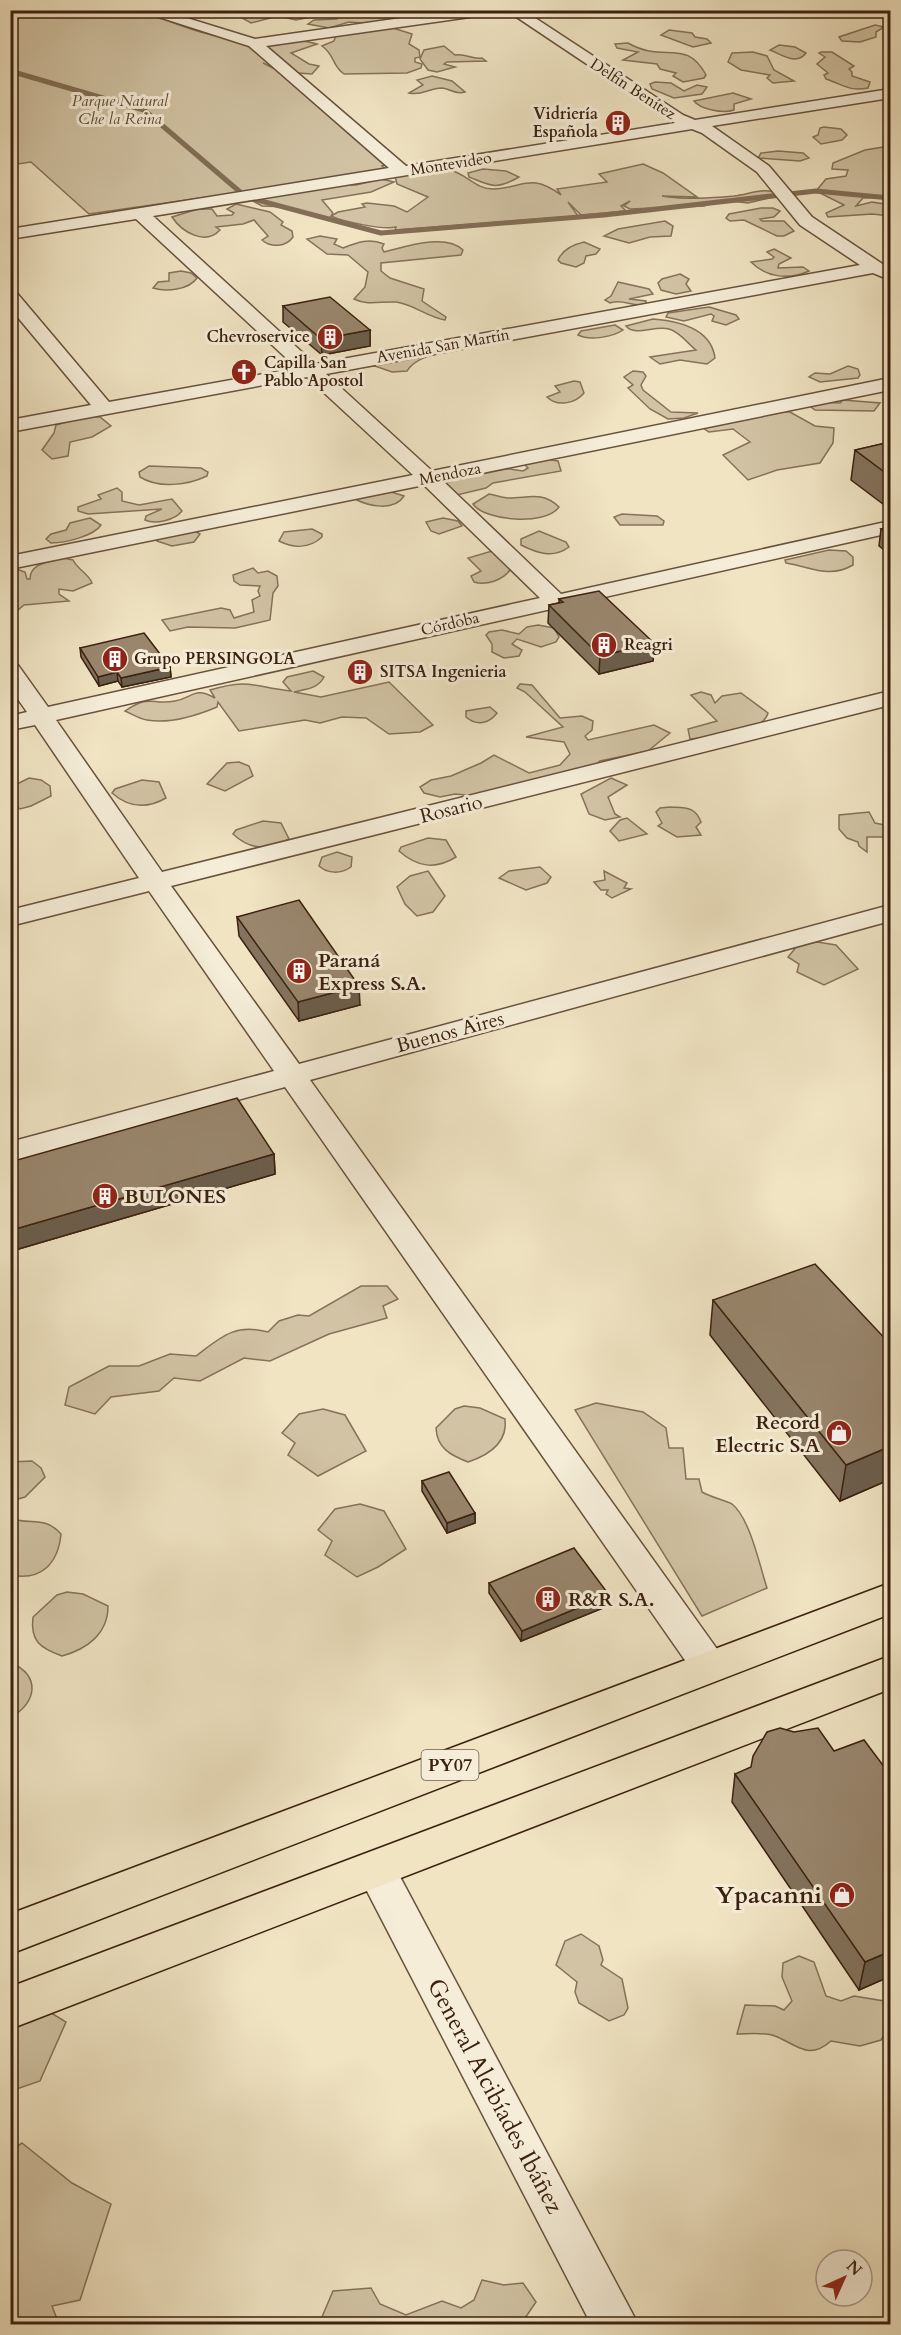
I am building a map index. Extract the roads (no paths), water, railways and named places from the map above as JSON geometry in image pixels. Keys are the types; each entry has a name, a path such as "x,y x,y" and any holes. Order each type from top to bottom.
{"highway":[{"name":"PY07","path":"10,1934 891,1598"},
{"path":"10,2008 891,1672"}],"street":[{"path":"144,10 254,43 402,171"},
{"path":"254,43 491,10"},
{"name":"Delfín Benítez","path":"513,10 677,118 708,130 738,150 763,169 806,221 883,272"},
{"name":"Montevideo","path":"10,234 891,93"},
{"path":"139,213 428,478 556,601"},
{"name":"Avenida San Martín","path":"10,426 310,370 883,272"},
{"path":"10,296 104,408"},
{"name":"Mendoza","path":"10,563 891,384"},
{"name":"Córdoba","path":"10,723 891,527"},
{"path":"10,670 156,883 709,1666"},
{"name":"Rosario","path":"10,918 891,699"},
{"name":"Buenos Aires","path":"10,1152 891,913"},
{"name":"General Alcibíades Ibáñez","path":"375,1868 615,2325"}],"waterway":[{"path":"10,71 144,110 246,197 381,233 604,215 816,191 890,198"}],"place":[{"name":"Vidriería Española","path":"618,123"},
{"name":"Chevroservice","path":"330,337"},
{"name":"Capilla San Pablo Apostol","path":"244,372"},
{"name":"Reagri","path":"604,645"},
{"name":"Grupo PERSINGOLA","path":"115,659"},
{"name":"SITSA Ingenieria","path":"360,672"},
{"name":"Paraná Express S.A.","path":"299,971"},
{"name":"BULONES","path":"105,1196"},
{"name":"Record Electric S.A","path":"839,1433"},
{"name":"R&R S.A.","path":"548,1599"},
{"name":"Ypacanni","path":"842,1895"}],"park label":[{"name":"Parque Natural Che la Reina","path":"120,110"}]}
